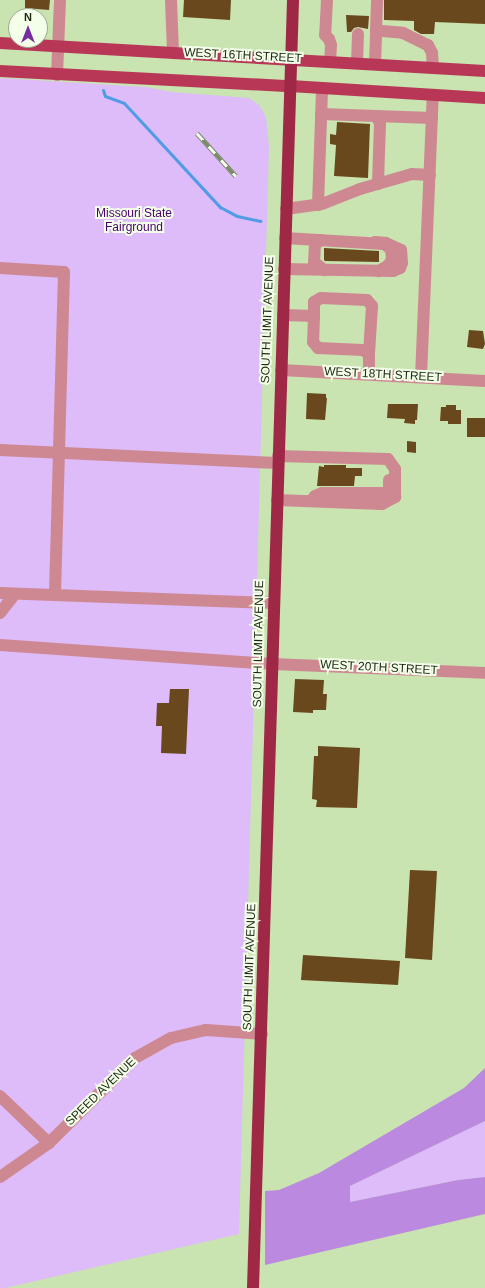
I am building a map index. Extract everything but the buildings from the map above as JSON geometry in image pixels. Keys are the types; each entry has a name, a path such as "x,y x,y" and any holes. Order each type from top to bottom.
{"highway":[{"name":"SOUTH LIMIT AVENUE","path":"253,1288 293,0"}],"main road":[{"name":"WEST 16TH STREET","path":"0,43 485,71"},
{"path":"0,72 290,86 485,98"}],"street":[{"path":"58,75 60,0"},
{"path":"171,0 173,52"},
{"path":"327,0 325,35 329,39 331,45 330,62"},
{"path":"374,64 377,0"},
{"path":"376,31 403,33 428,45 432,53 433,68"},
{"path":"357,63 358,34"},
{"path":"318,205 322,88"},
{"path":"421,377 433,95"},
{"path":"321,114 432,118"},
{"path":"376,116 380,123 378,184"},
{"path":"286,209 318,205 360,189 412,174 430,175"},
{"path":"284,269 379,271 389,265 392,259 391,249 384,244 375,242 285,238"},
{"path":"321,240 315,244 314,262 324,270"},
{"path":"0,268 64,272 55,595"},
{"path":"369,374 370,354 372,306 367,300 321,298 314,302 313,342 318,348 363,350 370,354"},
{"path":"283,315 314,316"},
{"name":"WEST 18TH STREET","path":"281,370 485,381"},
{"path":"0,450 378,463 386,468 389,474 389,490 385,493 322,493 314,496 311,502 277,500"},
{"path":"0,593 274,603"},
{"path":"0,613 16,594"},
{"name":"WEST 20TH STREET","path":"0,644 273,664 485,673"},
{"name":"SPEED AVENUE","path":"0,1177 49,1143 135,1058 171,1038 206,1030 262,1034"},
{"path":"0,1096 49,1143"}],"green space":[{"name":"Missouri State Fairground","path":"0,78 146,87 172,92 249,98 259,105 266,117 269,146 239,1234 5,1288 0,1288"},
{"path":"485,1121 485,1177 458,1180 350,1202 350,1186"}],"shaded area":[{"path":"485,1068 485,1121 350,1186 350,1202 458,1180 485,1177 485,1214 265,1265 265,1191 279,1190 319,1173 464,1088"}],"waterway":[{"path":"103,90 105,96 124,103 220,207 237,216 260,221"}],"railway":[{"path":"197,133 236,176"}]}
